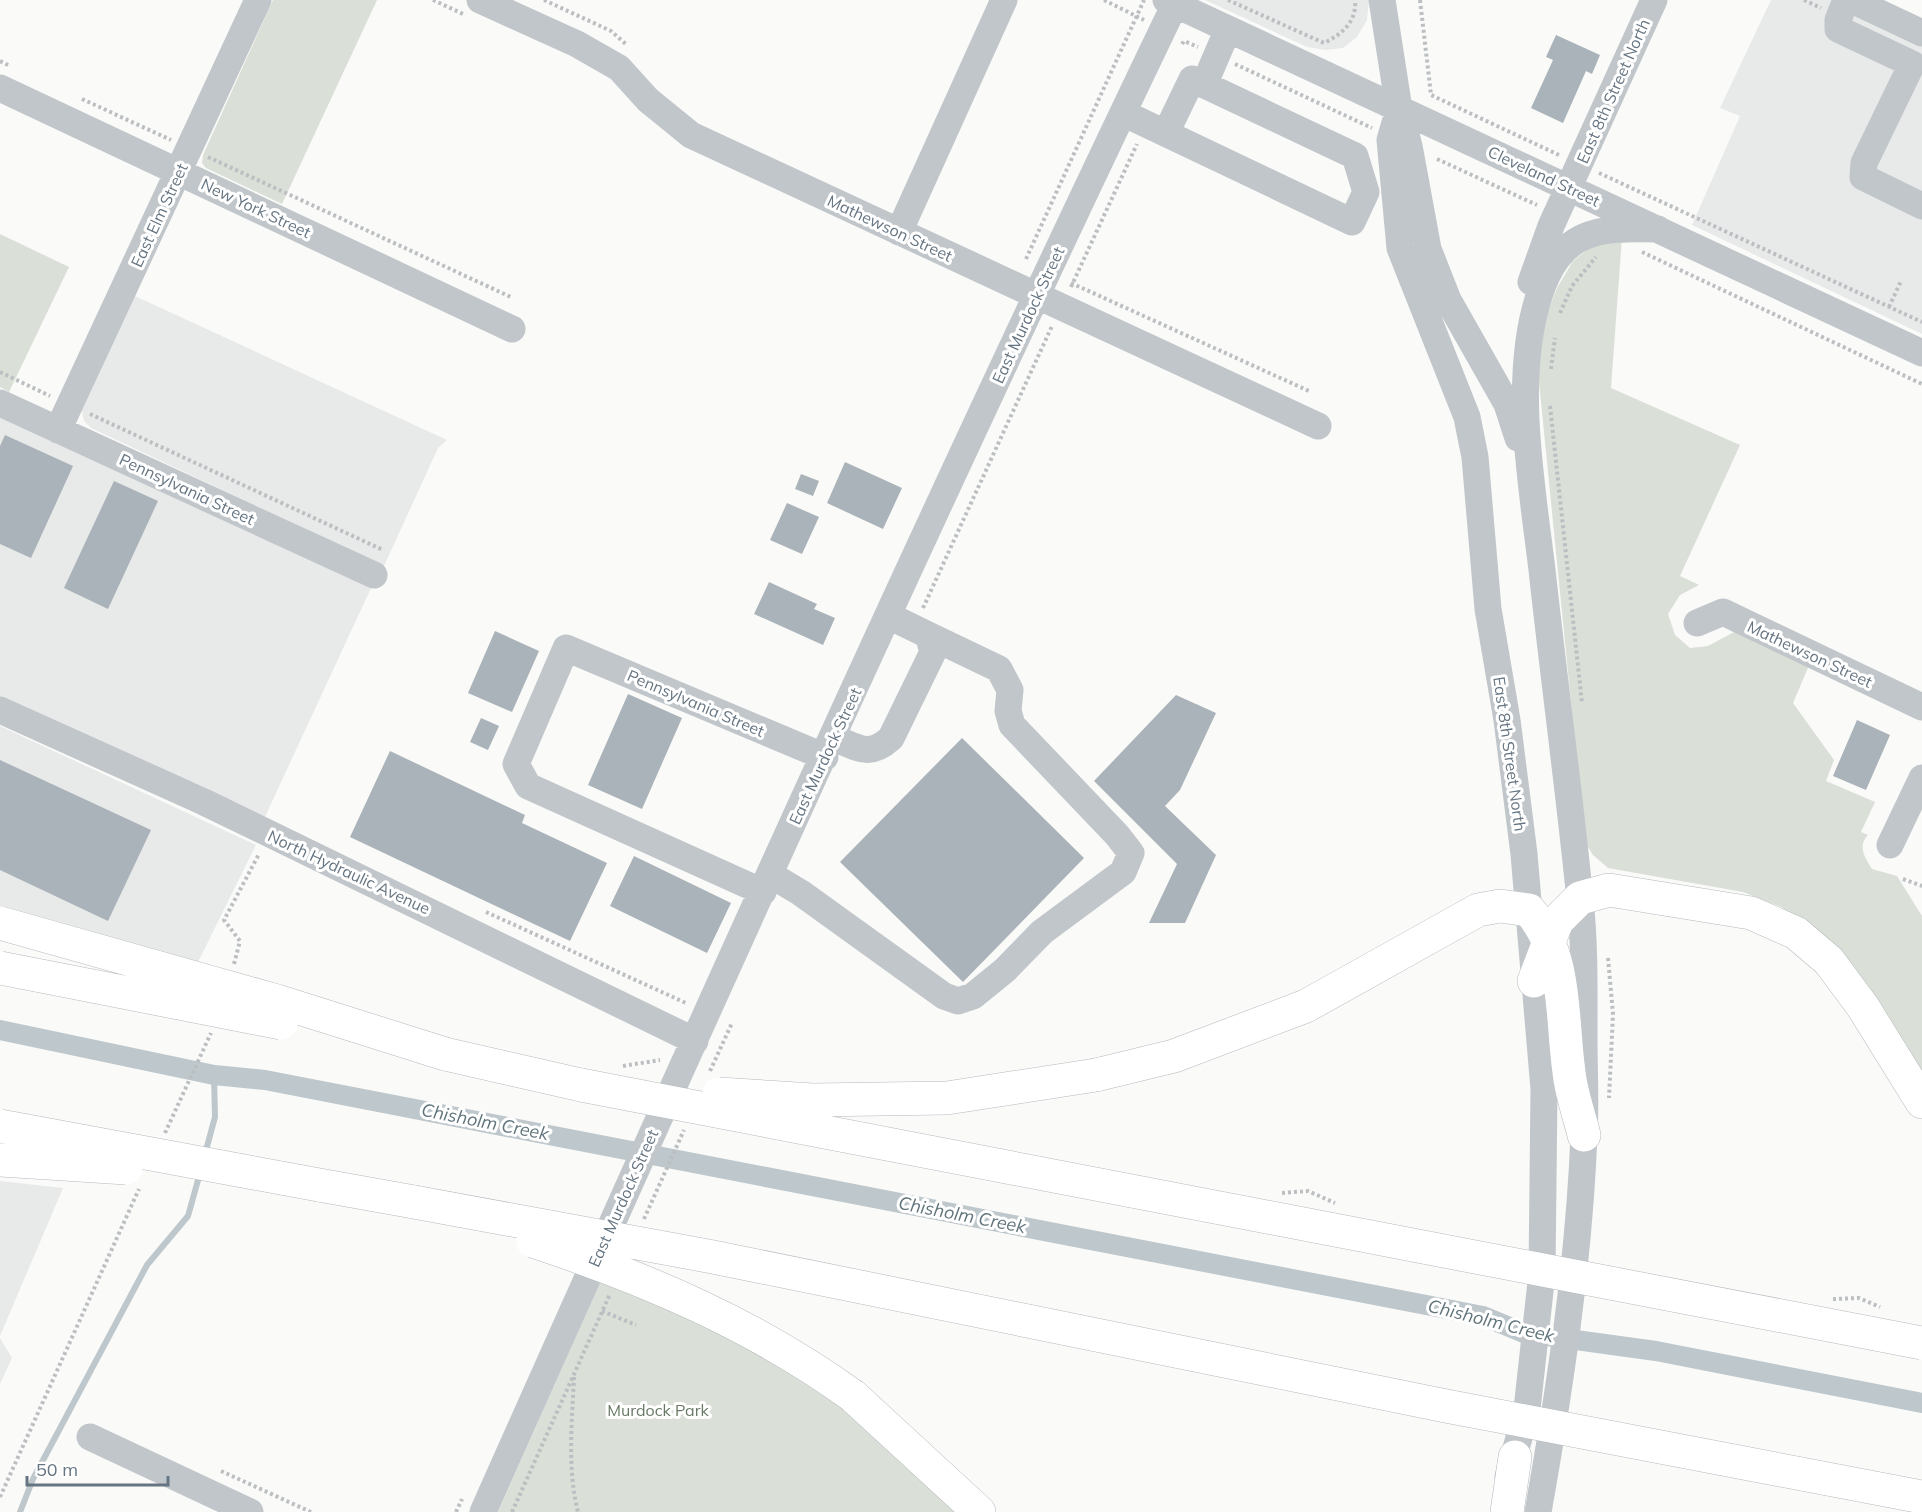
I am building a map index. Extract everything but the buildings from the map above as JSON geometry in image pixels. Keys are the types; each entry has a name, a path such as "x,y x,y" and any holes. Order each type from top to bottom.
{"highway":[{"path":"1534,981 1557,921 1580,898 1609,890 1715,905 1750,913 1796,933 1829,961 1863,1007 1922,1102"},
{"path":"581,1085 813,1100 873,1101 947,1098 1096,1075 1174,1056 1306,1006 1478,910 1500,906 1529,910 1549,938 1564,1008 1569,1074 1584,1135"},
{"path":"0,923 277,1001 445,1054"},
{"path":"0,968 445,1054 581,1085 1922,1343"},
{"path":"0,1126 713,1257 1446,1406 1922,1497"},
{"path":"0,1160 319,1185"},
{"path":"414,1202 574,1255 691,1301 811,1366 853,1396 979,1512"},
{"path":"1507,1512 1515,1456"}],"street":[{"name":"East Elm Street","path":"58,430 258,0"},
{"name":"Mathewson Street","path":"480,0 577,44 619,68 648,100 692,135 1318,426"},
{"path":"899,232 1004,0"},
{"path":"1382,0 1399,109 1409,146 1428,249 1448,300 1507,404 1523,452 1535,513"},
{"name":"East 8th Street North","path":"1524,386 1518,369 1516,346 1534,270 1654,0"},
{"name":"Cleveland Street","path":"1171,2 1399,109 1574,176 1658,229 1922,353"},
{"name":"East Murdock Street","path":"483,1512 667,1099 1036,296 1145,123 1171,2"},
{"path":"1922,33 1845,6 1838,29 1917,53 1861,173 1866,179 1922,206"},
{"path":"1204,85 1228,29"},
{"path":"1192,79 1355,156 1366,192 1352,222 1145,123 1192,79"},
{"name":"New York Street","path":"0,88 184,160 512,329"},
{"name":"East 8th Street North","path":"1399,109 1390,141 1400,248 1461,398 1475,457 1488,609 1507,720 1529,910 1544,1089 1542,1273 1527,1409 1515,1456 1496,1512"},
{"name":"East 8th Street North","path":"1538,1512 1554,1414 1572,1276 1584,1135 1580,898 1535,513 1524,386 1529,335 1539,295 1552,265 1570,246 1594,231 1616,228 1658,229"},
{"name":"Pennsylvania Street","path":"0,403 58,430 378,563"},
{"name":"Mathewson Street","path":"1697,623 1723,612 1922,707"},
{"path":"767,884 944,996 958,1001 973,996 1005,970 1042,932 1123,872 1131,854 1117,835 1012,725 1008,711 1010,690 999,669 925,638 889,616"},
{"name":"Pennsylvania Street","path":"767,884 528,786 516,764 566,648 829,748 868,751 881,747 891,738 925,638"},
{"name":"North Hydraulic Avenue","path":"0,710 267,834 695,1041"},
{"path":"1890,845 1922,778"},
{"path":"90,1437 250,1512"}],"path":[{"path":"1104,0 1137,15"},
{"path":"1026,258 1144,0"},
{"path":"1228,0 1323,43 1334,38 1352,22 1356,12 1355,0"},
{"path":"1420,0 1431,95 1574,176 1922,322"},
{"path":"1179,51 1184,41 1376,130"},
{"path":"0,62 21,71"},
{"path":"74,95 184,160 513,298"},
{"path":"925,638 1061,308 1145,123"},
{"path":"1437,159 1557,215"},
{"path":"1559,315 1572,286 1601,254 1596,242 1588,235"},
{"path":"1634,249 1922,384"},
{"path":"1888,307 1901,281"},
{"path":"1550,374 1555,333"},
{"path":"0,372 70,405 378,563"},
{"path":"1549,398 1583,706"},
{"path":"231,974 240,941 224,920 267,834"},
{"path":"1903,879 1921,885"},
{"path":"485,911 686,1002"},
{"path":"1607,947 1613,1014 1612,1041"},
{"path":"163,1137 215,1025"},
{"path":"654,1197 688,1120"},
{"path":"0,1497 143,1181"},
{"path":"512,1512 611,1292"},
{"path":"596,1308 636,1325"},
{"path":"574,1374 571,1435 574,1496 578,1512"}],"shaded area":[{"path":"1205,0 1369,0 1367,20 1357,37 1343,48 1325,50 1307,47"},
{"path":"1771,0 1830,0 1922,43 1922,334 1692,225 1740,116 1720,108"},
{"path":"135,296 447,440 438,448 384,566 91,428 84,421 82,411"},
{"path":"0,414 371,588 264,819 0,697"},
{"path":"0,726 256,845 197,964 0,909"},
{"path":"0,1181 63,1188 0,1336"},
{"path":"0,1338 12,1358 0,1384"}],"green space":[{"path":"273,0 377,0 282,204 206,168 202,163 203,155"},
{"path":"0,234 69,267 9,392 0,387"},
{"path":"1622,237 1611,388 1740,445 1680,576 1699,585 1680,595 1668,614 1675,635 1690,648 1708,646 1738,630 1810,663 1793,703 1834,760 1826,781 1875,802 1861,832 1868,835 1863,843 1865,856 1872,869 1897,876 1922,916 1922,1080 1816,930 1781,907 1743,892 1608,868 1593,855 1585,842 1538,372 1544,321 1557,288 1573,261 1598,241"},
{"name":"Murdock Park","path":"602,1278 708,1320 851,1410 964,1512 498,1512"}],"waterway":[{"name":"Chisholm Creek","path":"0,1030 214,1075 265,1080 1483,1316 1524,1333 1656,1351 1922,1403"},
{"path":"205,1154 215,1117 214,1075"},
{"path":"20,1512 33,1479 147,1265 188,1216 200,1173"}]}
